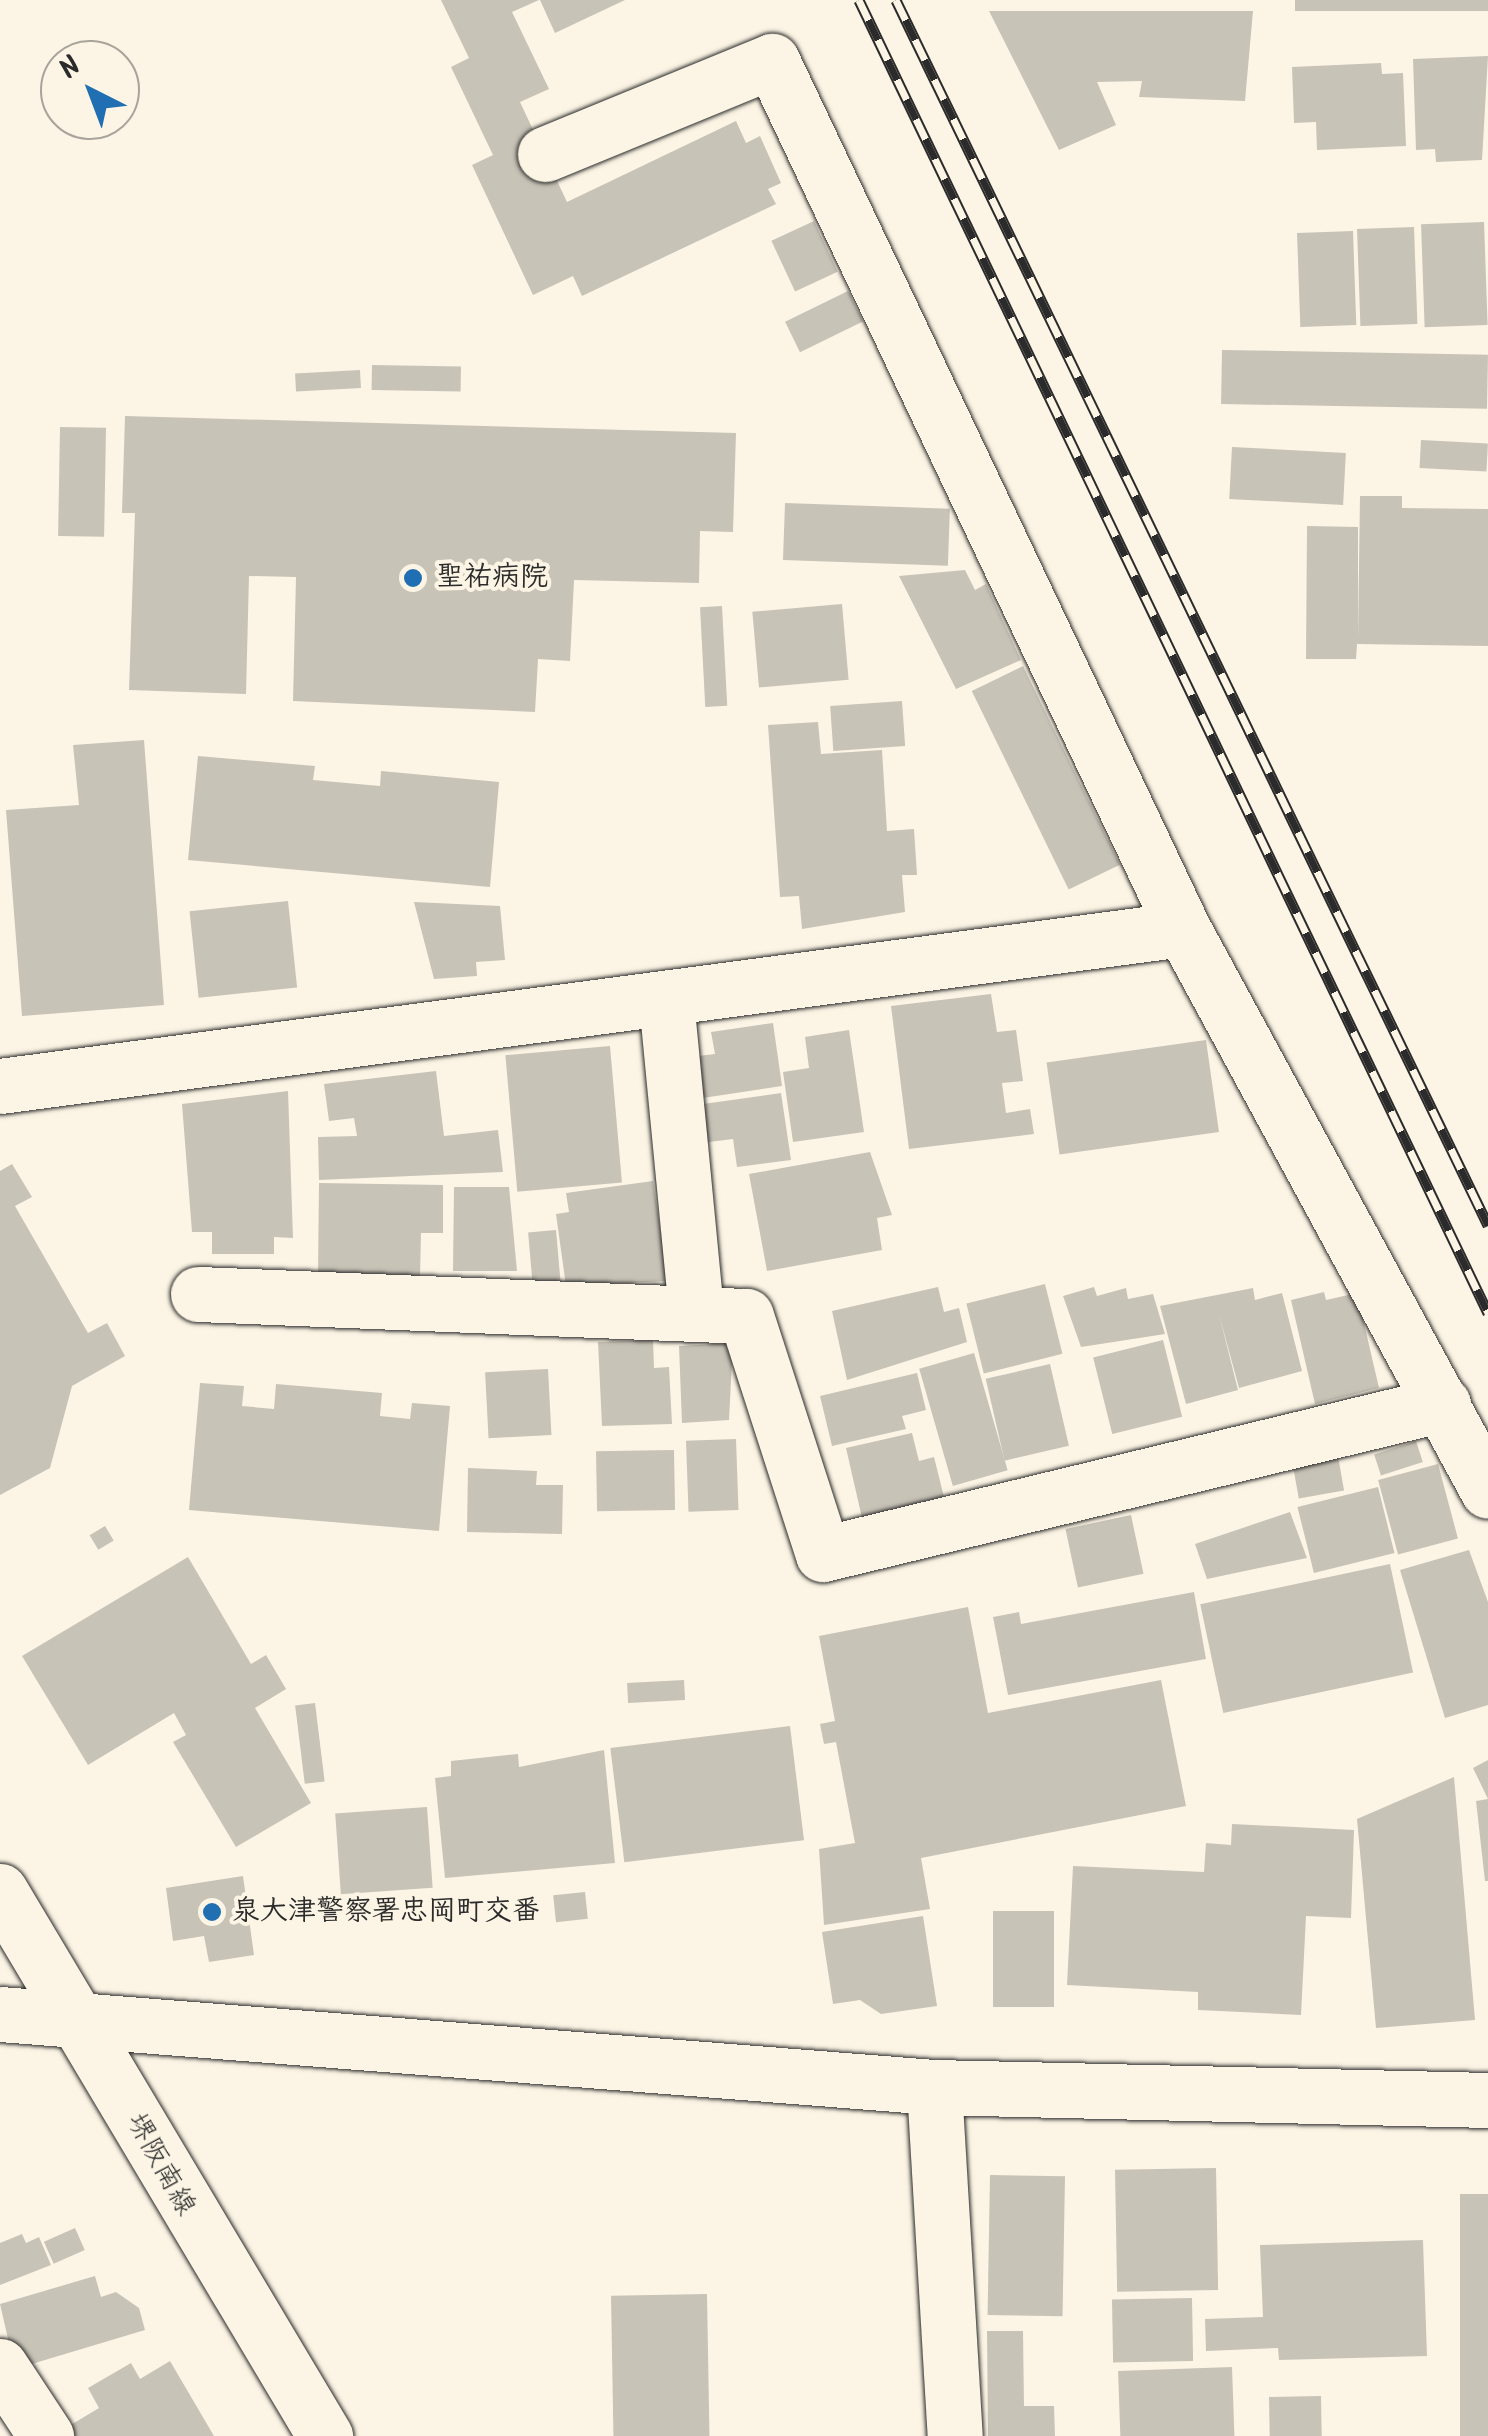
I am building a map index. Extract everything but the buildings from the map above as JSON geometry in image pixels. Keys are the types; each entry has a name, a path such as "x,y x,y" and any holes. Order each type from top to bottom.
{"street":[{"path":"545,154 772,61 1182,929 1488,1490"},
{"path":"0,1086 1182,929"},
{"path":"666,1000 696,1314"},
{"path":"198,1294 746,1316 823,1554 1443,1404"},
{"name":"堺阪南線","path":"0,1890 325,2436"},
{"path":"0,1980 76,2014"},
{"path":"0,2014 76,2014 934,2086 1488,2100"},
{"path":"934,2086 955,2436"},
{"path":"0,2366 46,2436"}],"railway":[{"path":"859,0 1488,1313"},
{"path":"896,0 1488,1225"}],"place":[{"name":"聖祐病院","path":"413,578"},
{"name":"泉大津警察署忠岡町交番","path":"212,1912"}]}
